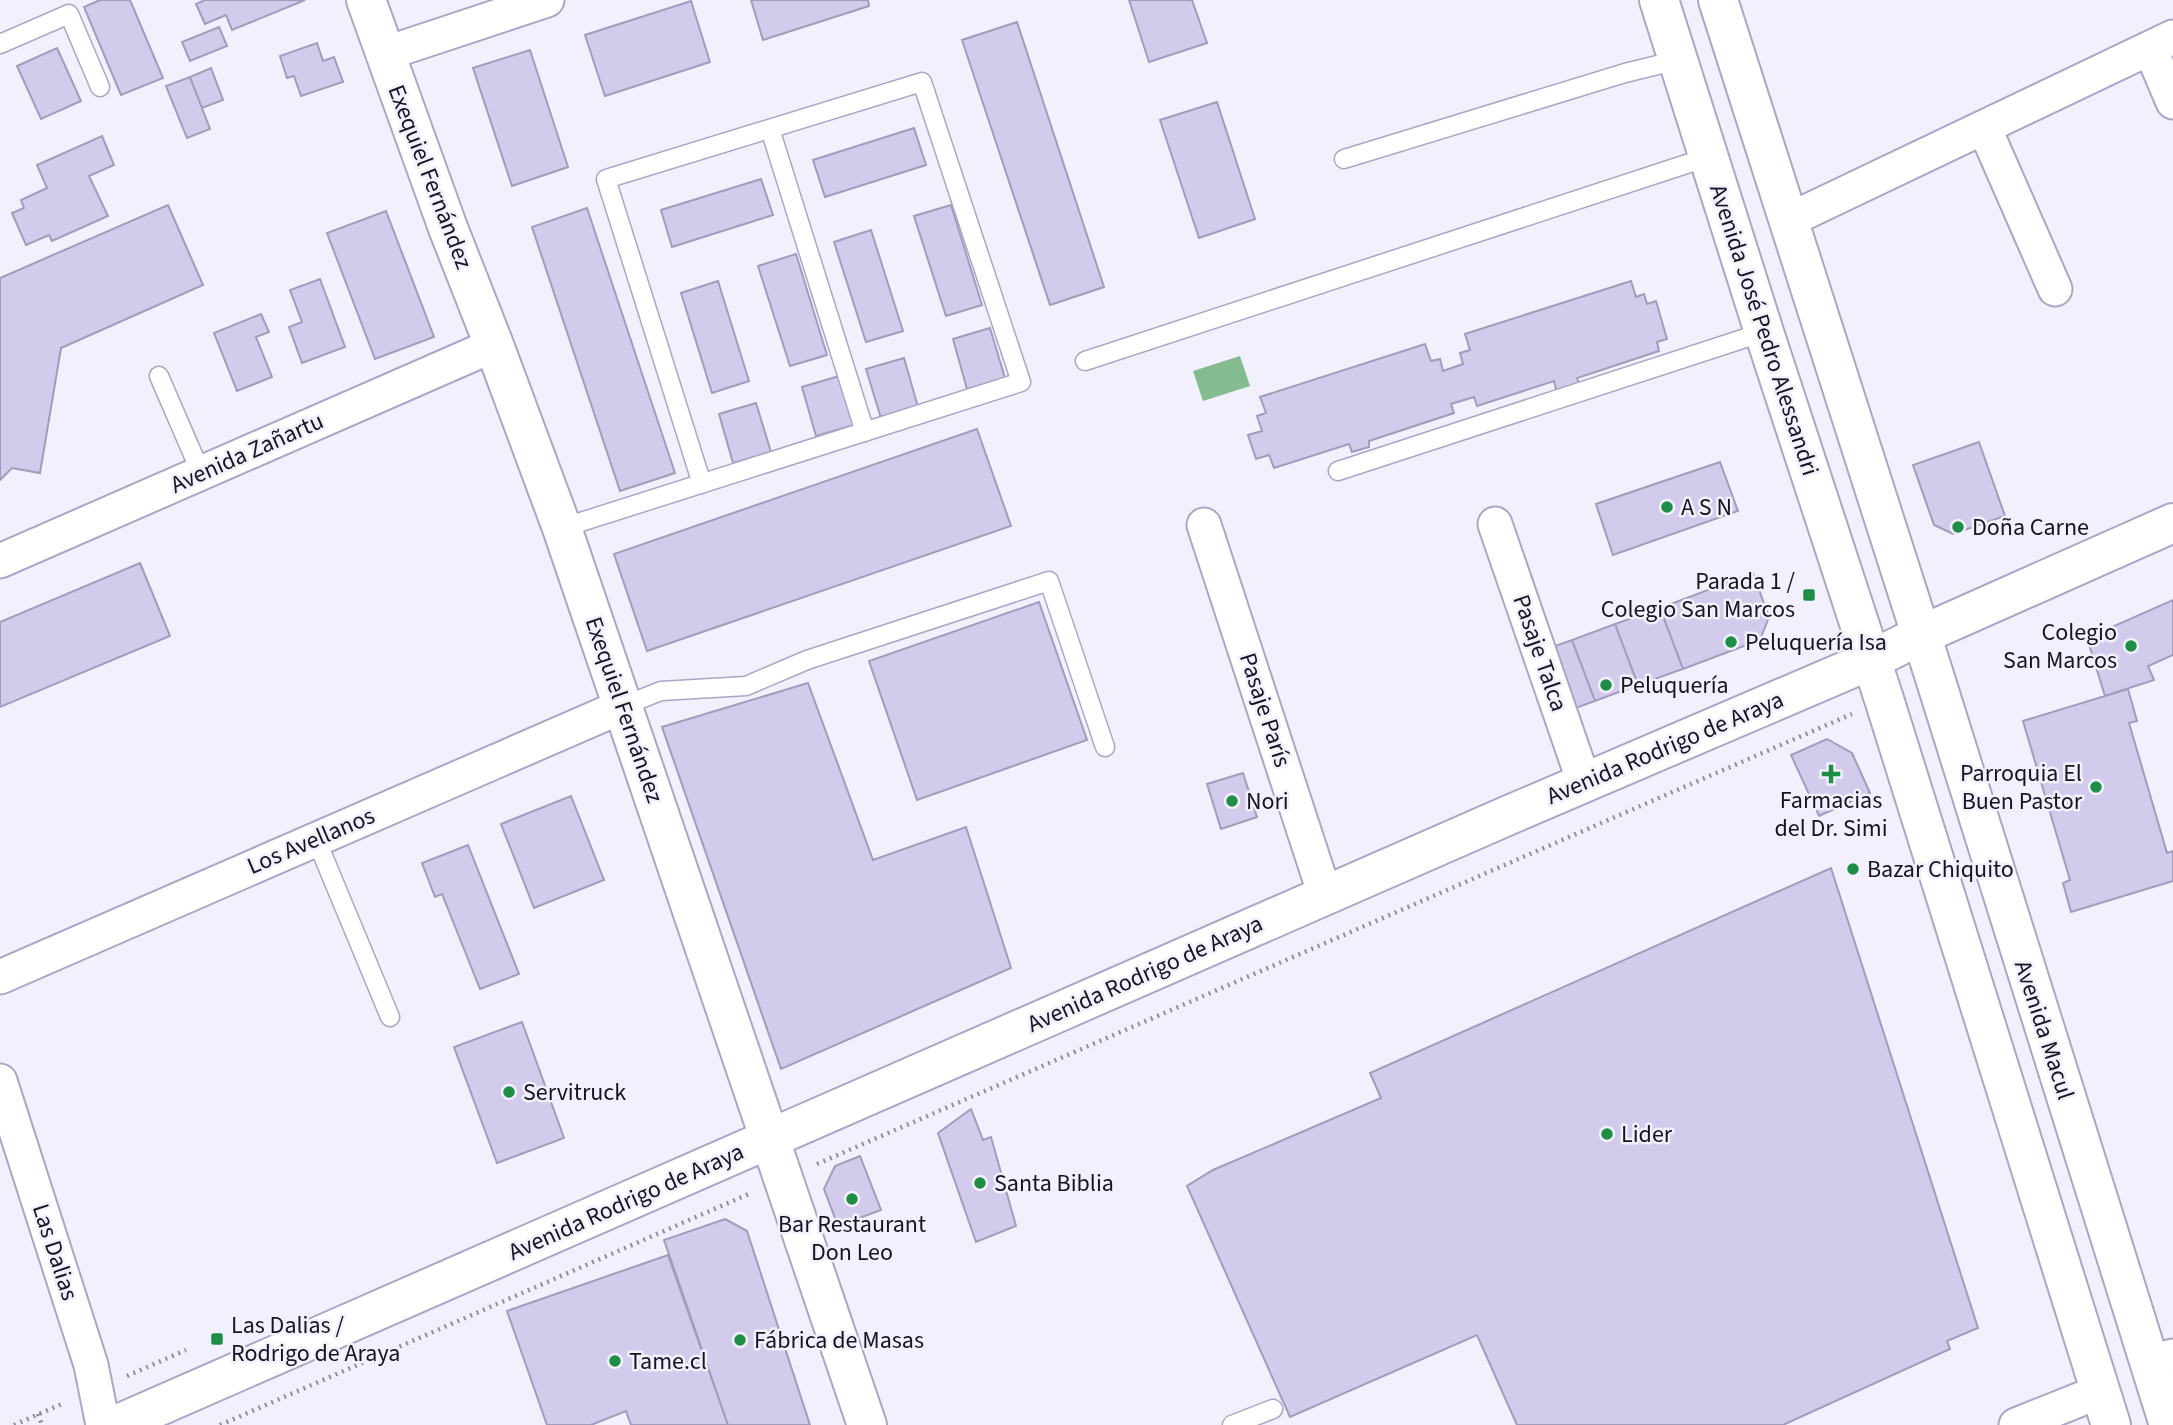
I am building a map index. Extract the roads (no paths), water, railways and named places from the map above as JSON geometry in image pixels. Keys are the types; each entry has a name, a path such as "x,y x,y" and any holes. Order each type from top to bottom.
{"main road":[{"name":"Exequiel Fernández","path":"366,0 562,528 867,1425"},
{"name":"Avenida José Pedro Alessandri","path":"1659,0 1871,660"},
{"path":"1724,2 1787,221 1921,635"},
{"name":"Avenida Rodrigo de Araya","path":"116,1425 1584,782 1871,660 1921,635 2173,523"},
{"name":"Avenida Macul","path":"1921,635 2161,1359 2169,1425"},
{"path":"1871,660 2106,1408"}],"street":[{"path":"384,54 547,0"},
{"path":"1787,221 2162,43 2173,102"},
{"path":"1984,127 2055,289"},
{"name":"Avenida Zañartu","path":"0,561 494,345"},
{"name":"Pasaje Talca","path":"1495,524 1584,782"},
{"name":"Pasaje París","path":"1204,525 1325,895"},
{"name":"Los Avellanos","path":"0,977 623,706"},
{"name":"Las Dalias","path":"0,1081 91,1365 103,1425"},
{"path":"2016,1425 2106,1408"}],"lane":[{"path":"0,44 69,14 100,87"},
{"path":"1344,159 1625,73 1678,60"},
{"path":"562,528 702,484 1021,382 922,82 606,179 702,484"},
{"path":"771,129 865,432"},
{"path":"1085,361 1708,157"},
{"path":"1338,471 1764,332"},
{"path":"159,376 201,473"},
{"path":"623,706 662,691 746,686 807,660 1049,581 1105,747"},
{"path":"316,839 390,1017"},
{"path":"1232,1425 1273,1409"}],"place":[{"name":"A S N","path":"1667,507"},
{"name":"Doña Carne","path":"1958,527"},
{"name":"Parada 1 / Colegio San Marcos","path":"1809,595"},
{"name":"Peluquería Isa","path":"1731,642"},
{"name":"Colegio San Marcos","path":"2131,646"},
{"name":"Peluquería","path":"1606,685"},
{"name":"Farmacias del Dr. Simi","path":"1831,774"},
{"name":"Parroquia El Buen Pastor","path":"2096,787"},
{"name":"Nori","path":"1232,801"},
{"name":"Bazar Chiquito","path":"1853,869"},
{"name":"Servitruck","path":"509,1092"},
{"name":"Lider","path":"1607,1134"},
{"name":"Santa Biblia","path":"980,1183"},
{"name":"Bar Restaurant Don Leo","path":"852,1199"},
{"name":"Las Dalias / Rodrigo de Araya","path":"217,1339"},
{"name":"Fábrica de Masas","path":"740,1340"},
{"name":"Tame.cl","path":"615,1361"}]}
